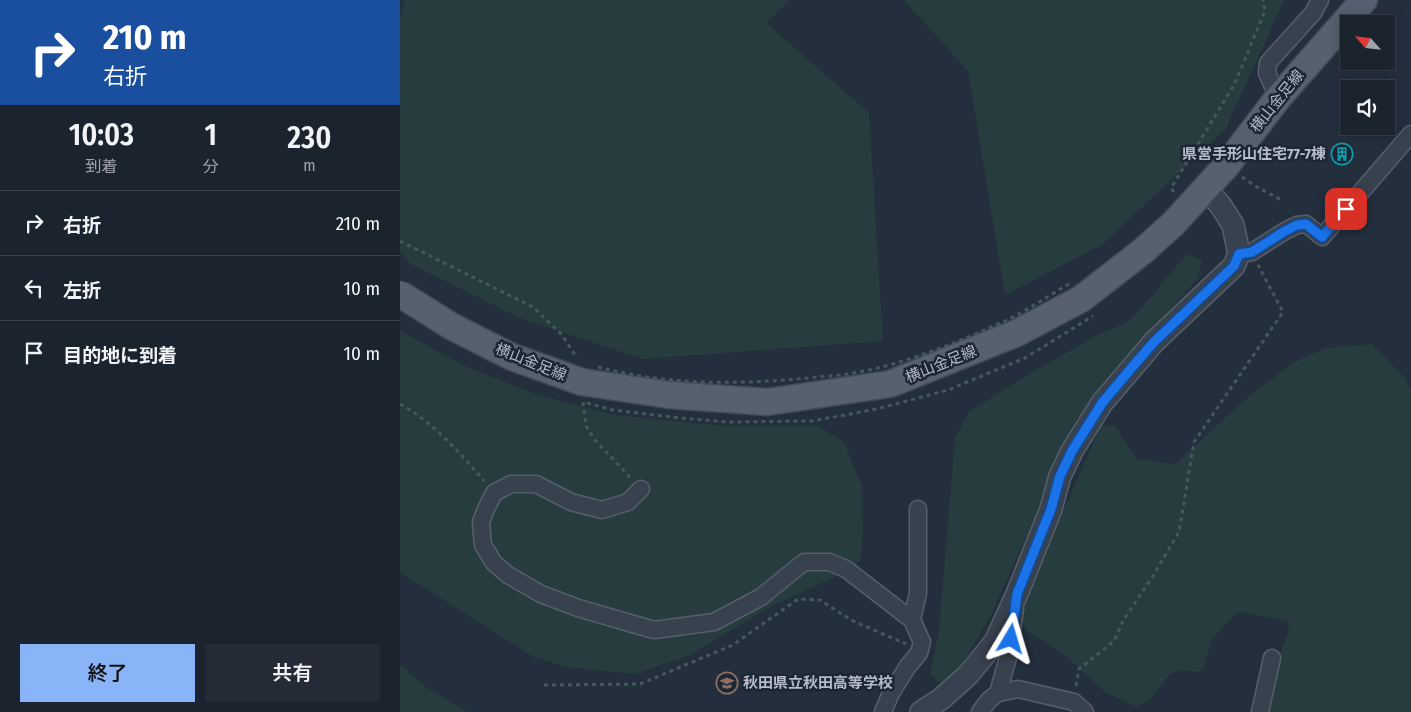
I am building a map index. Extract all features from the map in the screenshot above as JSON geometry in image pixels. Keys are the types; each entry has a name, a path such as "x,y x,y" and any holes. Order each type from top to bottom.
{"main road":[{"name":"横山金足線","path":"400,294 451,326 512,357 582,382 669,395 766,402 890,384 1017,334 1081,300 1143,251 1174,223 1206,189 1278,98 1364,0"}],"street":[{"path":"1278,98 1267,72 1268,63 1313,13 1320,0"},
{"path":"921,712 941,699 968,675 995,642 1017,594 1051,509 1060,476 1072,451 1102,403 1154,342 1246,253 1297,225 1306,224 1322,237 1411,134"},
{"path":"1206,189 1221,206 1233,225 1246,253"},
{"path":"640,489 628,502 602,510 571,502 536,484 511,484 494,493 481,522 483,546 494,564 508,575 541,594 578,608 654,630 714,622 761,597 804,562 829,562 846,569 912,620 922,642 919,653 908,666 891,693 883,712"},
{"path":"912,620 918,592 918,509"},
{"path":"998,693 1009,654 1017,594"},
{"path":"1260,712 1272,658"},
{"path":"980,712 988,700 998,693 1018,689 1079,707"}],"path":[{"path":"1187,208 1171,188 1234,85 1265,11 1262,0"},
{"path":"1256,187 1283,201"},
{"path":"400,241 533,307 562,335 577,357 578,367"},
{"path":"1079,707 1079,669 1114,641 1124,619 1154,576 1179,532 1194,442 1282,312 1246,253"},
{"path":"596,366 665,380 737,383 794,380 853,373 897,362 955,342 1009,319 1081,300"},
{"path":"579,401 613,410 728,422 812,421 877,409 948,390 1025,358 1081,300"},
{"path":"570,359 578,362"},
{"path":"582,396 586,426 595,440 626,471 640,489"},
{"path":"400,404 413,411 456,450 494,493"},
{"path":"544,685 640,684 733,646 798,599 820,600 851,620 906,644 922,642"}],"green space":[{"path":"405,0 790,0 766,23 869,113 883,341 642,359 520,318 411,264 400,252 400,17"},
{"path":"904,0 1284,0 1226,128 1103,244 1005,295 968,71"},
{"path":"1188,254 1202,261 1198,278 1097,391 1058,456 1041,504 990,617 951,679 939,682 930,674 939,630 955,438 969,412 1097,335 1127,323"},
{"path":"400,331 467,367 535,394 613,415 724,426 819,426 844,443 862,486 863,536 860,561 832,578 772,606 690,655 635,674 566,667 532,656 400,572"},
{"path":"1372,344 1403,376 1411,390 1411,712 1265,712 1278,659 1288,632 1289,622 1239,611 1212,640 1203,669 1198,672 1183,670 1170,674 1149,700 1137,707 1106,693 1064,654 1027,631 1020,618 1031,583 1101,426 1115,426 1137,459 1176,464 1242,402 1294,362 1326,348"},
{"path":"400,665 426,687 468,712 400,712"}],"place":[{"name":"県営手形山住宅77-7棟","path":"1342,154"},
{"name":"秋田県立秋田高等学校","path":"727,683"}],"route":[{"path":"1011,639 1017,594 1051,509 1060,476 1072,451 1102,403 1154,342 1234,266 1239,254 1252,252 1297,225 1306,224 1322,237 1346,209"}]}
